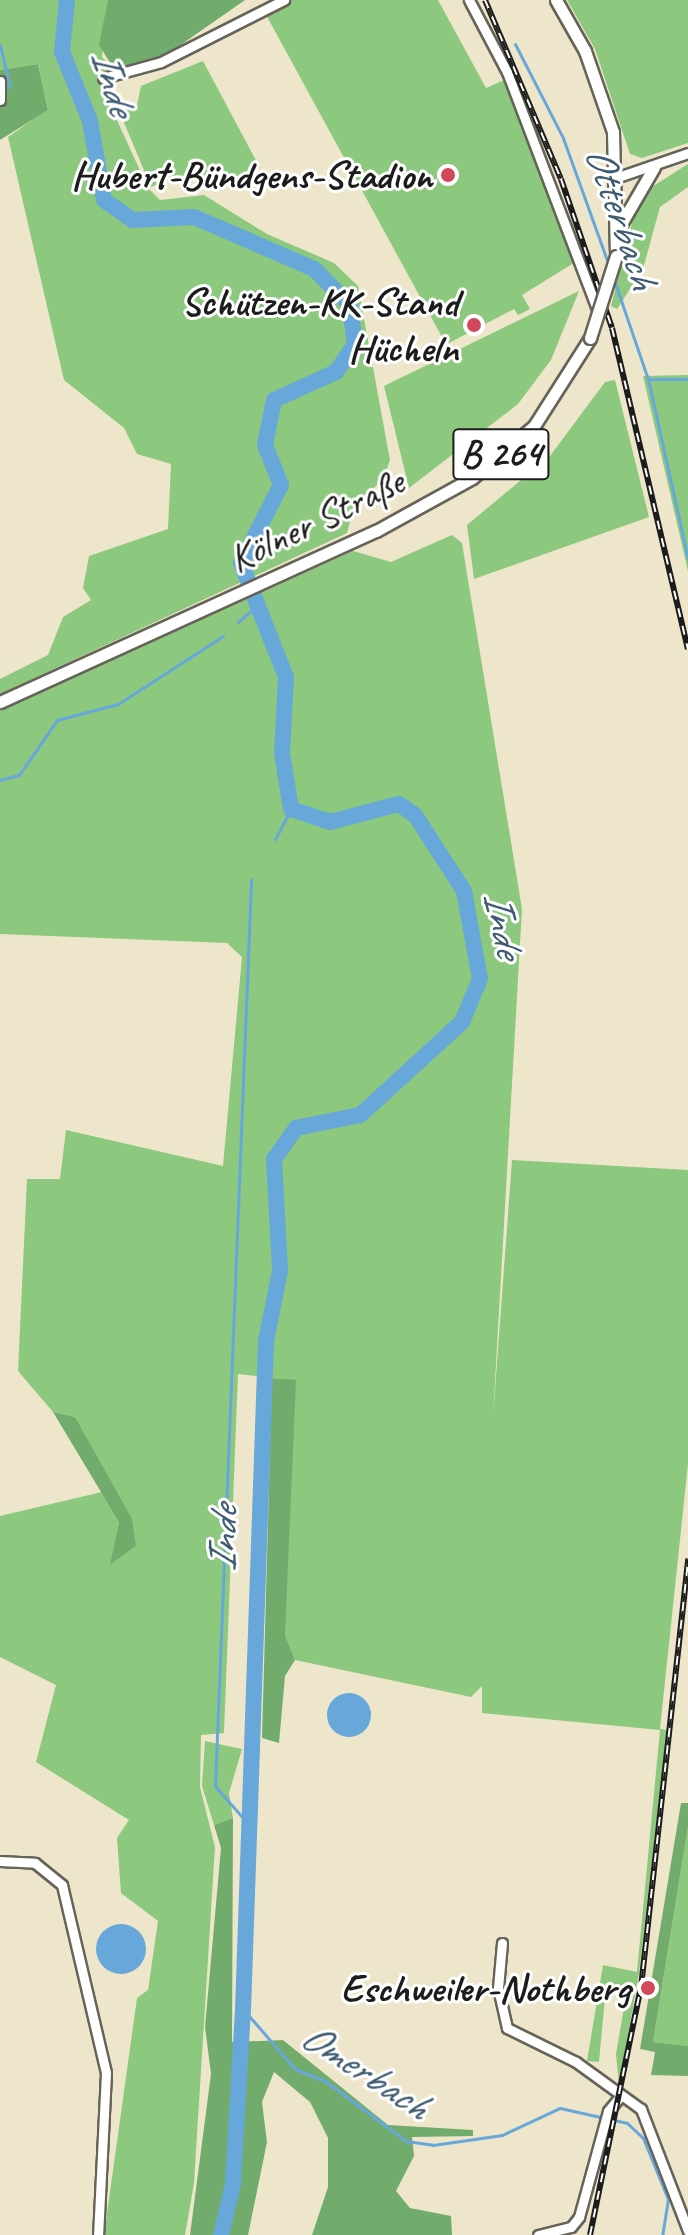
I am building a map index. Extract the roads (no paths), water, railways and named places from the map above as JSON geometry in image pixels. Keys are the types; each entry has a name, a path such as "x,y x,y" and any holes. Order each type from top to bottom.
{"main road":[{"name":"Kölner Straße","path":"0,702 376,531 472,478 534,426 590,338 616,256 618,231 618,177 605,103 556,0"},
{"path":"618,231 654,167"}],"street":[{"path":"103,78 161,62 284,0"},
{"path":"469,0 507,72 598,311"},
{"path":"0,81 0,100"},
{"path":"618,177 688,153"},
{"path":"0,1861 35,1863 62,1885 110,2108 98,2235"},
{"path":"502,1943 498,1988 507,2028 605,2082 613,2104 579,2217 571,2227 538,2235"},
{"path":"613,2104 646,2116 688,2231"}],"water":[{"path":"349,1693 365,1699 371,1715 365,1731 349,1737 333,1731 327,1715 333,1699"},
{"path":"121,1924 139,1931 146,1949 139,1967 121,1974 103,1967 96,1949 103,1931"}],"waterway":[{"name":"Inde","path":"67,0 62,52 90,121 104,200 133,220 194,217 314,269 350,305 355,344 336,372 274,400 265,445 281,485 241,563 286,677 282,753 291,809 330,822 399,804 415,815 464,891 480,979 462,1022 360,1115 296,1128 274,1159 280,1271 266,1341 243,2009 233,2184 221,2235"},
{"name":"Otterbach","path":"515,44 563,138 609,266"},
{"path":"0,45 10,87"},
{"name":"Otterbach","path":"613,277 648,379 688,559"},
{"path":"648,379 688,379"},
{"path":"238,622 254,608"},
{"path":"0,780 19,775 57,720 118,704 223,636"},
{"path":"275,839 291,809"},
{"path":"251,880 215,1786 251,1827"},
{"name":"Omerbach","path":"243,2009 295,2069 325,2081 406,2141 433,2145 502,2135 560,2108 627,2123 643,2138 668,2199 662,2235"}],"railway":[{"path":"485,0 561,179 612,328 688,649"},
{"path":"590,2235 641,1987 688,1559"}],"place":[{"name":"Hubert-Bündgens-Stadion","path":"448,175"},
{"name":"Schützen-KK-Stand Hücheln","path":"474,325"},
{"name":"Eschweiler-Nothberg","path":"648,1988"}]}
